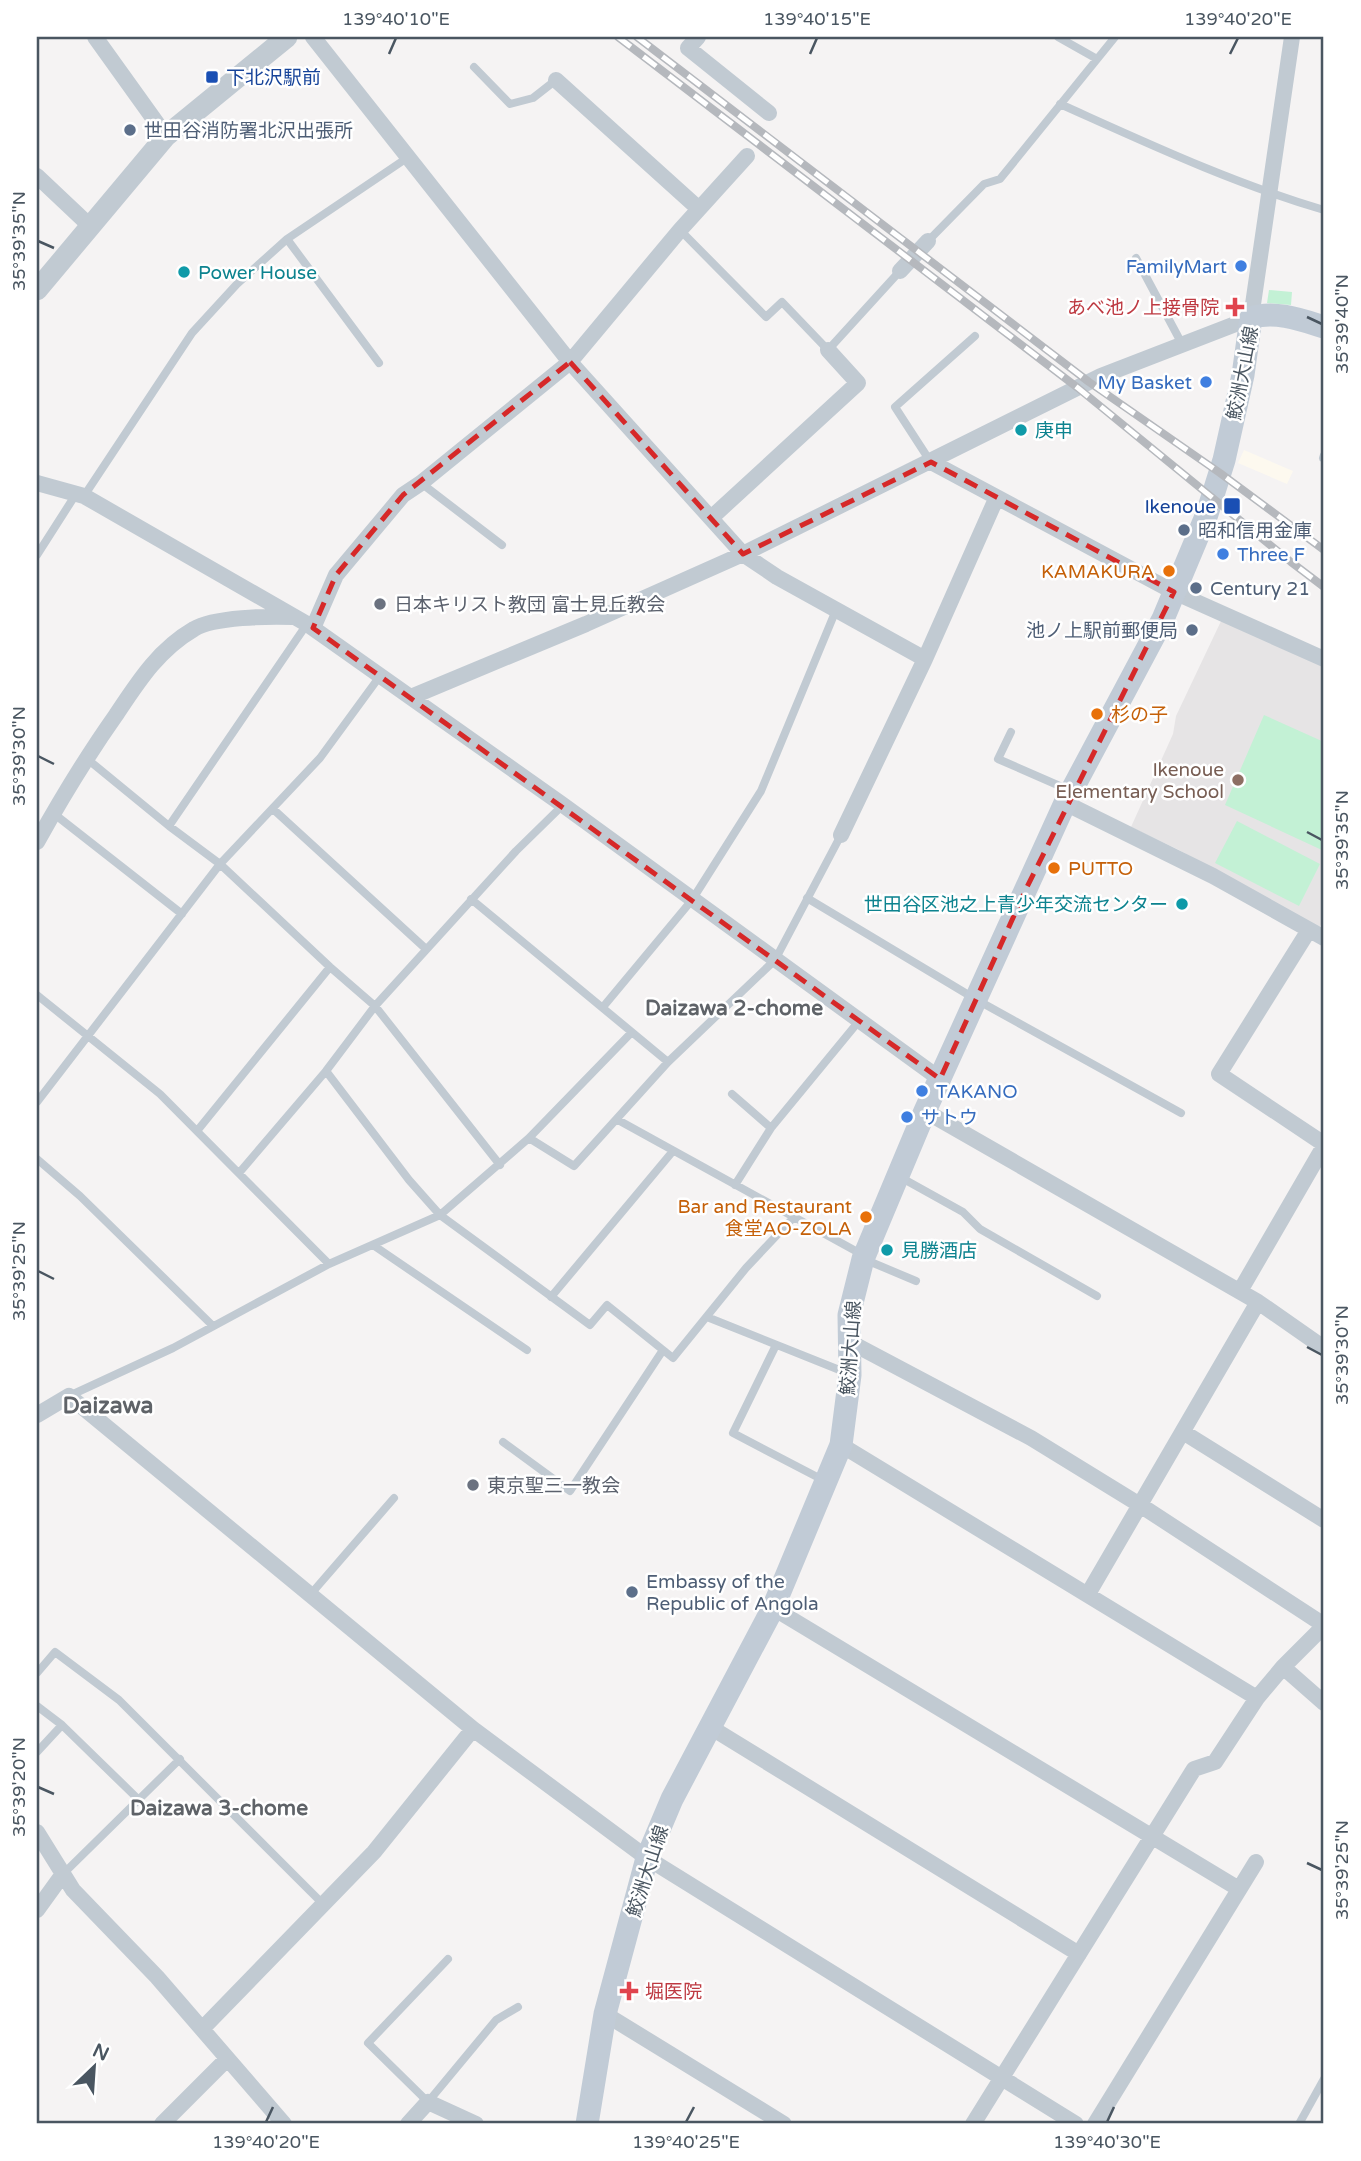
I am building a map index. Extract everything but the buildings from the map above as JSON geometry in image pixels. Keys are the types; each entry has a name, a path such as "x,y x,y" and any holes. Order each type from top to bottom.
{"main road":[{"name":"鮫洲大山線","path":"587,2124 605,2014 648,1858 672,1799 773,1608 841,1445 849,1374 849,1315 864,1258 897,1176 1069,797 1163,619 1207,514 1224,460 1243,375 1251,318 1262,314 1301,320 1324,327"}],"street":[{"path":"95,37 166,136"},
{"path":"37,290 166,136 287,37"},
{"path":"313,37 570,362 743,554 778,577 925,659"},
{"path":"698,37 688,48 769,113"},
{"path":"411,697 586,624 743,554 1101,376 1251,318 1292,37"},
{"path":"556,80 699,209"},
{"path":"305,623 336,575 402,495 421,483 570,362 680,230 747,156"},
{"path":"37,176 90,226"},
{"path":"901,271 928,241"},
{"path":"710,518 858,383 828,350"},
{"path":"931,462 1174,593 1324,659"},
{"path":"37,483 80,495 305,623 564,805 940,1079"},
{"path":"841,835 925,659 996,499"},
{"path":"37,842 86,758 160,654 196,627 273,616 305,623"},
{"path":"1069,797 1324,938"},
{"path":"1240,1292 1324,1145 1219,1074 1309,930"},
{"path":"925,1111 1258,1302 1324,1348"},
{"path":"1088,1594 1258,1302"},
{"path":"848,1341 1031,1438 1140,1505 1324,1625 1257,1698 1215,1762 1194,1769 973,2124"},
{"path":"37,1415 69,1396 473,1729 648,1858 1076,2124"},
{"path":"1183,1432 1324,1520"},
{"path":"841,1445 1257,1698"},
{"path":"773,1608 1239,1889"},
{"path":"1283,1667 1324,1703"},
{"path":"710,1727 1079,1955"},
{"path":"202,2029 374,1852 473,1729"},
{"path":"37,1832 73,1890 157,1977 284,2124"},
{"path":"1094,2124 1256,1862"},
{"path":"37,1910 63,1874"},
{"path":"605,2014 784,2124"},
{"path":"162,2124 227,2059"},
{"path":"408,2124 428,2102 476,2124"}],"lane":[{"path":"1059,37 1097,59"},
{"path":"928,241 985,184 1000,179 1115,37"},
{"path":"474,66 510,104 533,97 556,80"},
{"path":"1060,104 1180,159 1268,194 1324,210"},
{"path":"37,555 192,333 237,284 267,254 287,239 407,158"},
{"path":"680,230 766,317 782,302 828,350 901,271"},
{"path":"287,239 379,363"},
{"path":"1136,258 1182,344"},
{"path":"931,462 895,407 975,336"},
{"path":"421,483 502,545"},
{"path":"603,1007 692,900 761,790 836,610"},
{"path":"169,826 305,623"},
{"path":"37,1102 220,864 320,758 380,676"},
{"path":"1011,732 998,759 1069,797"},
{"path":"86,758 220,864 375,1006 500,1165"},
{"path":"239,1173 326,1071 375,1006 516,851 564,805"},
{"path":"273,809 426,950"},
{"path":"53,813 182,914"},
{"path":"529,1138 574,1166 668,1062 775,960 841,835"},
{"path":"807,898 977,1000 1181,1113"},
{"path":"471,899 668,1062"},
{"path":"197,1130 330,967"},
{"path":"37,995 160,1094 329,1264"},
{"path":"735,1185 771,1128 859,1021"},
{"path":"69,1396 173,1348 329,1264 440,1215 529,1138 631,1033"},
{"path":"326,1071 409,1180 440,1215 590,1325 607,1305 673,1358 746,1268 794,1217"},
{"path":"732,1094 771,1128"},
{"path":"618,1120 864,1258 916,1281"},
{"path":"551,1297 673,1151"},
{"path":"37,1159 80,1196 214,1326"},
{"path":"897,1176 963,1212 980,1229 1097,1296"},
{"path":"373,1245 527,1350"},
{"path":"707,1317 849,1374"},
{"path":"776,1345 733,1433 827,1482"},
{"path":"503,1442 570,1491 663,1350"},
{"path":"310,1595 394,1498"},
{"path":"37,1674 55,1652 120,1700 324,1905"},
{"path":"37,1706 62,1725 139,1800"},
{"path":"37,1752 62,1725"},
{"path":"63,1874 180,1759"},
{"path":"448,1959 368,2043 428,2102 496,2020 518,2007"},
{"path":"1299,2124 1324,2079"}],"highlighted area":[{"path":"570,362 743,554 931,462 1174,592 1027,887 940,1079 313,628 336,575 403,495"}],"shaded area":[{"path":"1244,450 1293,471 1287,484 1238,463"},
{"name":"Ikenoue Elementary School","path":"1222,619 1324,666 1324,919 1319,928 1179,850 1131,827 1173,734 1176,716"}],"green space":[{"path":"1269,290 1292,292 1291,305 1267,303"},
{"path":"1264,715 1324,742 1324,851 1225,805"},
{"path":"1237,821 1320,864 1299,906 1215,863"}],"railway":[{"path":"618,37 1078,388 1324,587"},
{"path":"637,37 1089,382 1220,473 1324,550"}],"place":[{"name":"下北沢駅前","path":"212,77"},
{"name":"世田谷消防署北沢出張所","path":"130,130"},
{"name":"FamilyMart","path":"1241,266"},
{"name":"Power House","path":"184,272"},
{"name":"あべ池ノ上接骨院","path":"1235,307"},
{"name":"My Basket","path":"1206,382"},
{"name":"庚申","path":"1021,430"},
{"name":"Ikenoue","path":"1232,506"},
{"name":"昭和信用金庫","path":"1184,530"},
{"name":"Three F","path":"1223,554"},
{"name":"KAMAKURA","path":"1169,571"},
{"name":"Century 21","path":"1196,588"},
{"name":"日本キリスト教団 富士見丘教会","path":"380,604"},
{"name":"池ノ上駅前郵便局","path":"1192,630"},
{"name":"杉の子","path":"1097,714"},
{"name":"Ikenoue Elementary School","path":"1238,780"},
{"name":"PUTTO","path":"1054,868"},
{"name":"世田谷区池之上青少年交流センター","path":"1182,904"},
{"name":"TAKANO","path":"922,1091"},
{"name":"サトウ","path":"907,1117"},
{"name":"Bar and Restaurant 食堂AO-ZOLA","path":"866,1217"},
{"name":"見勝酒店","path":"887,1250"},
{"name":"東京聖三一教会","path":"473,1485"},
{"name":"Embassy of the Republic of Angola","path":"632,1592"},
{"name":"堀医院","path":"629,1991"}],"district":[{"name":"Daizawa 2-chome","path":"734,1008"},
{"name":"Daizawa","path":"108,1405"},
{"name":"Daizawa 3-chome","path":"219,1808"}]}
